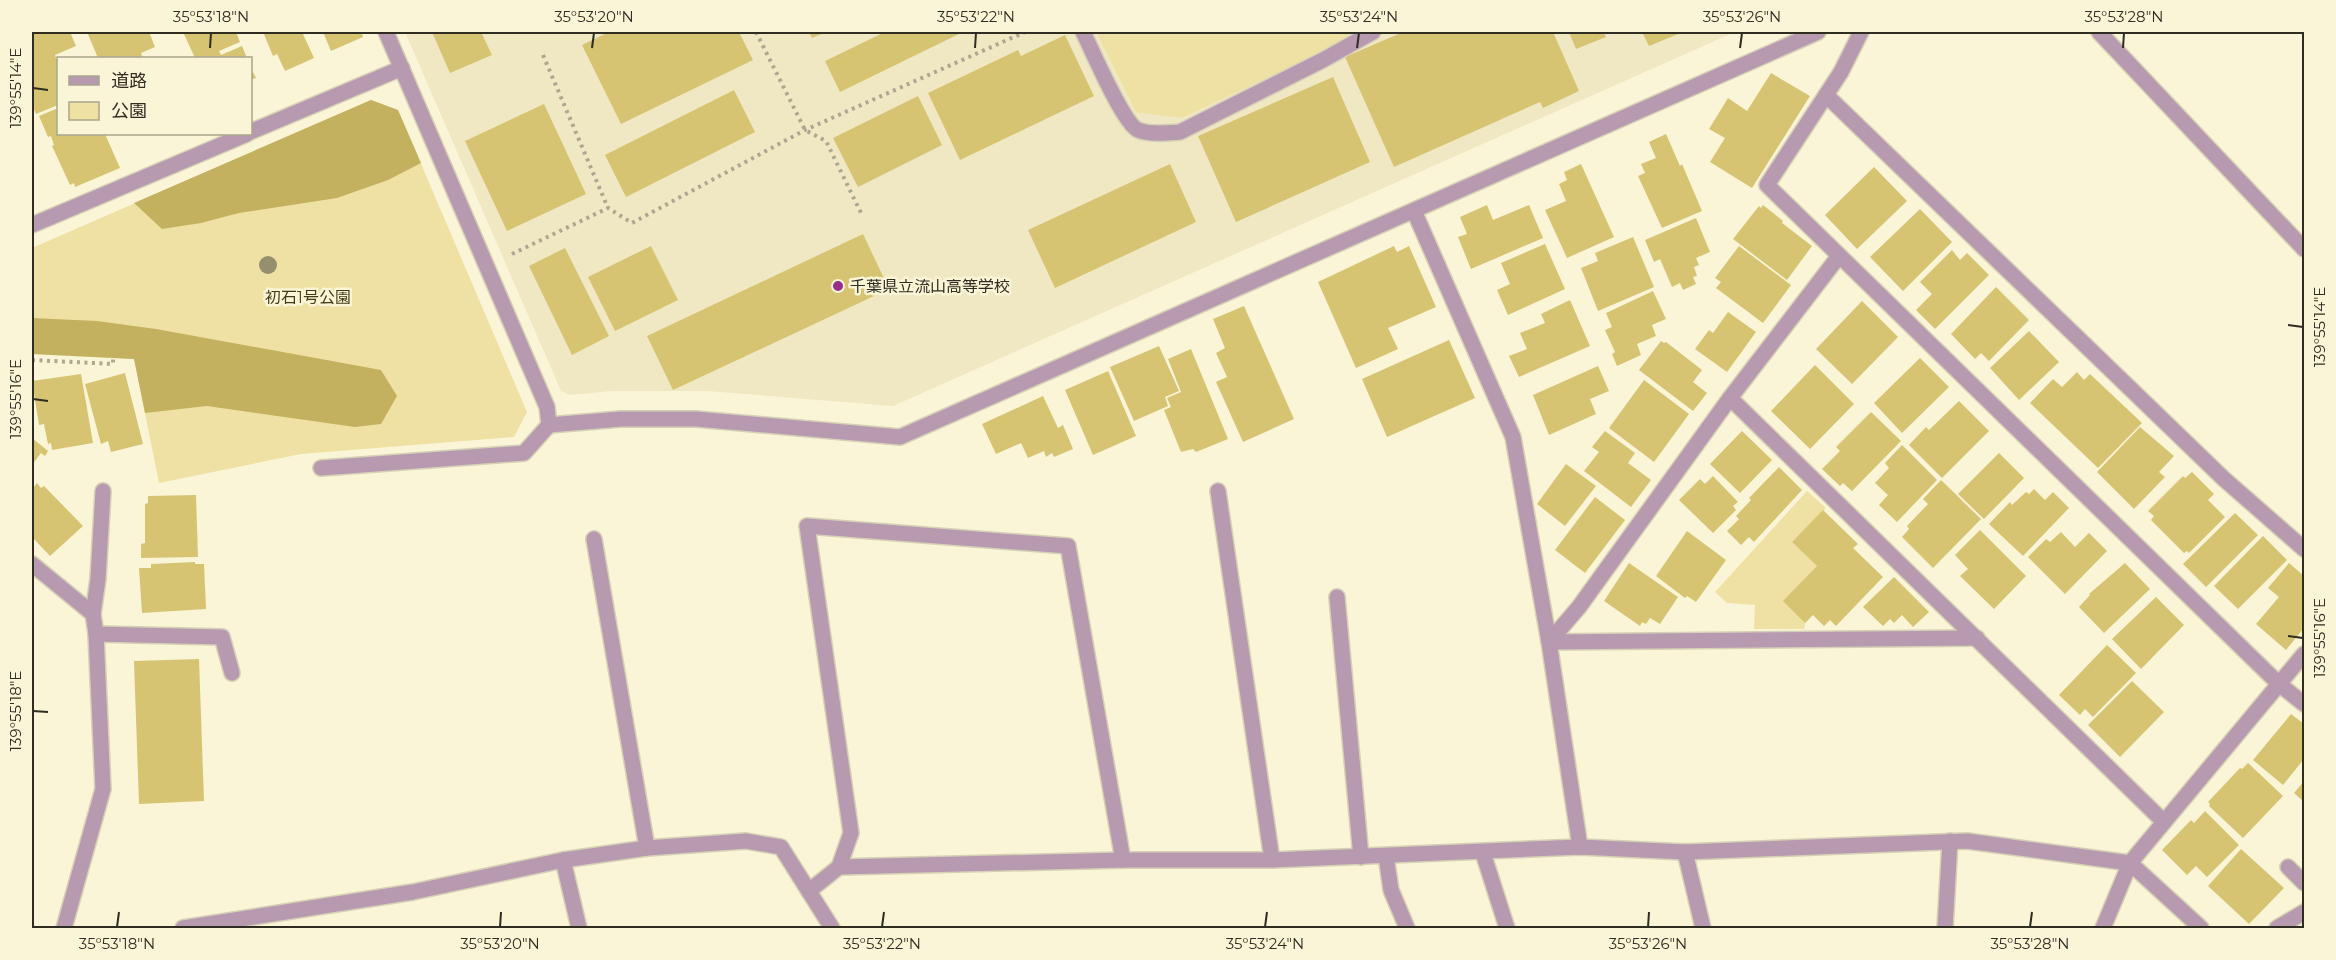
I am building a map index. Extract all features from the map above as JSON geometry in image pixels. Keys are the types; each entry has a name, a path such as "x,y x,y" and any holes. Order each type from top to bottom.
{"street":[{"path":"386,32 547,407 549,424"},
{"path":"1083,32 1126,117 1137,129 1164,133 1180,132 1323,60 1373,32"},
{"path":"321,468 524,453 549,424 621,419 696,419 900,437 1818,32"},
{"path":"1861,32 1841,72 1767,185 2279,684 2304,704"},
{"path":"2099,32 2304,249"},
{"path":"252,132 402,68"},
{"path":"1826,95 2224,480 2304,549"},
{"path":"32,225 244,135"},
{"path":"1414,211 1513,437 1549,642 1580,847"},
{"path":"1549,642 1579,607 1730,398 1839,256"},
{"path":"1730,398 2163,821"},
{"path":"64,928 103,789 96,634 93,614 98,579 103,491"},
{"path":"1218,491 1272,860"},
{"path":"809,891 839,867 850,833 807,526 1068,546 1123,860"},
{"path":"594,538 646,848"},
{"path":"32,564 93,614"},
{"path":"1338,597 1361,857"},
{"path":"96,634 222,637 232,673"},
{"path":"1549,642 1977,639"},
{"path":"2103,928 2130,863 2304,654"},
{"path":"183,928 413,892 563,860 646,848 746,841 781,847 832,928"},
{"path":"1945,928 1950,841"},
{"path":"839,867 1123,860 1272,860 1484,853 1580,847 1685,852 1967,841 2130,863 2201,928"},
{"path":"1685,852 1703,928"},
{"path":"1484,853 1507,928"},
{"path":"1386,856 1391,890 1407,928"},
{"path":"563,860 579,928"},
{"path":"2288,867 2304,883"},
{"path":"2277,928 2304,912"}],"path":[{"path":"756,32 805,130 826,141 862,215"},
{"path":"543,55 608,208 632,223 805,130 1025,32"},
{"path":"487,266 608,208"},
{"path":"32,360 113,364 113,358"}],"shaded area":[{"name":"千葉県立流山高等学校","path":"405,32 1735,32 893,406 707,391 612,391 570,395 561,391"},
{"path":"371,100 398,110 421,163 388,180 337,198 239,213 201,223 162,229 134,203"},
{"path":"32,318 97,321 156,329 381,370 397,396 381,424 355,427 207,406 145,413 134,359 32,354"}],"green space":[{"path":"1096,32 1356,32 1325,50 1182,118 1136,112"},
{"name":"初石1号公園","path":"371,100 398,110 527,412 514,437 301,454 159,483 134,359 32,354 32,248"},
{"path":"1807,491 1826,508 1792,542 1817,566 1804,629 1754,629 1755,605 1727,603 1715,592"}],"building":[{"path":"32,32 70,32 76,46 55,55 57,105 36,114 32,105"},
{"path":"87,32 149,32 155,47 141,53 143,57 98,57"},
{"path":"183,32 236,32 240,42 219,51 221,55 242,46 247,57 195,57"},
{"path":"263,32 302,32 314,58 285,71 277,54 273,56"},
{"path":"323,32 361,32 363,37 331,51"},
{"path":"432,32 481,32 492,55 450,73"},
{"path":"609,32 739,32 753,60 621,124 582,45"},
{"path":"809,32 826,32 812,38"},
{"path":"885,32 963,32 840,92 825,61"},
{"path":"1403,32 1553,32 1579,91 1543,108 1540,102 1394,167 1345,57"},
{"path":"1569,32 1603,32 1606,37 1576,49"},
{"path":"1642,32 1683,32 1649,46"},
{"path":"1065,35 1094,96 960,160 928,93 1018,50 1021,56"},
{"path":"1771,73 1810,96 1752,188 1710,162 1725,138 1709,129 1728,98 1747,111"},
{"path":"1333,77 1370,162 1236,222 1198,136"},
{"path":"734,90 755,132 626,197 605,155"},
{"path":"918,96 942,145 858,187 833,138"},
{"path":"544,104 586,194 507,231 465,141"},
{"path":"57,108 57,135 105,135 120,168 75,187 74,183 70,185 52,146 54,145 51,136 48,137 39,116"},
{"path":"1666,134 1702,211 1662,228 1638,176 1645,173 1641,164 1656,158 1649,142"},
{"path":"1170,164 1196,222 1055,288 1028,230"},
{"path":"1581,164 1614,237 1567,258 1545,210 1566,201 1559,184 1567,180 1564,172"},
{"path":"1874,167 1907,201 1857,249 1825,215"},
{"path":"1487,205 1493,220 1529,205 1543,238 1471,269 1458,237 1467,234 1460,217"},
{"path":"1763,205 1812,246 1787,280 1733,239 1759,206 1761,208"},
{"path":"1920,209 1952,242 1903,291 1870,257"},
{"path":"1696,218 1710,252 1696,258 1699,265 1694,267 1697,276 1693,277 1696,284 1683,290 1680,283 1672,287 1660,259 1654,262 1645,240"},
{"path":"863,234 889,289 673,390 647,336"},
{"path":"1633,237 1654,287 1598,311 1581,268 1598,261 1595,253"},
{"path":"1545,244 1565,289 1508,315 1497,290 1510,284 1501,263"},
{"path":"651,246 678,300 615,331 588,277"},
{"path":"1394,246 1397,252 1409,246 1436,307 1388,328 1398,349 1356,368 1318,282"},
{"path":"1739,246 1791,285 1763,323 1716,288 1721,282 1715,278"},
{"path":"565,248 609,336 572,355 529,266"},
{"path":"1952,250 1960,260 1967,253 1989,275 1935,329 1916,310 1932,294 1920,282"},
{"path":"1996,287 2029,320 1989,361 1981,353 1975,359 1951,334"},
{"path":"1653,291 1666,319 1652,325 1656,336 1637,344 1641,355 1617,366 1612,354 1615,352 1605,330 1612,327 1606,313"},
{"path":"1570,300 1590,346 1519,377 1509,356 1527,349 1520,333 1545,323 1541,314"},
{"path":"1862,301 1898,337 1852,384 1816,349"},
{"path":"1244,306 1294,419 1243,442 1216,382 1227,377 1216,353 1225,348 1213,319"},
{"path":"1728,312 1756,332 1727,372 1695,349 1709,330 1713,333"},
{"path":"2029,331 2059,362 2019,400 1990,368"},
{"path":"1449,340 1475,398 1387,437 1362,379"},
{"path":"1661,341 1666,342 1702,370 1693,382 1707,393 1693,411 1639,370"},
{"path":"1159,346 1179,391 1165,397 1168,406 1134,421 1110,367"},
{"path":"1191,349 1228,439 1196,452 1193,449 1181,452 1164,410 1171,407 1167,398 1181,392 1168,359"},
{"path":"1920,358 1949,387 1902,433 1874,403"},
{"path":"1815,365 1854,404 1810,449 1771,411"},
{"path":"1598,366 1609,391 1590,399 1596,414 1549,435 1533,395"},
{"path":"1108,371 1136,436 1093,455 1065,390"},
{"path":"2077,372 2084,380 2090,374 2142,423 2098,468 2030,403 2053,379 2062,387"},
{"path":"125,373 143,444 111,452 108,441 101,444 85,384"},
{"path":"81,374 93,443 52,450 51,443 48,444 44,424 39,425 32,381"},
{"path":"1644,380 1689,414 1654,462 1609,428"},
{"path":"1043,396 1058,428 1063,425 1073,449 1054,457 1052,453 1046,457 1044,451 1028,458 1021,443 996,454 982,424"},
{"path":"1959,401 1989,431 1942,478 1909,445 1926,427 1929,430"},
{"path":"1871,412 1901,441 1852,491 1843,483 1840,486 1822,469 1840,451 1836,447"},
{"path":"2140,427 2174,456 2159,472 2165,477 2134,509 2097,472"},
{"path":"1605,431 1635,453 1628,463 1651,480 1631,507 1584,471 1599,452 1592,447"},
{"path":"1742,431 1772,460 1740,493 1710,464"},
{"path":"32,438 48,451 45,456 41,453 32,465"},
{"path":"1902,445 1937,480 1897,522 1879,505 1888,495 1875,483 1889,468 1885,463"},
{"path":"1999,453 2024,478 1984,519 1958,494"},
{"path":"1566,464 1596,486 1565,526 1537,504"},
{"path":"1779,467 1802,490 1754,542 1749,537 1741,545 1727,531 1739,519 1736,516 1751,500 1749,498"},
{"path":"2192,472 2214,494 2208,500 2225,517 2189,553 2187,551 2184,553 2151,520 2154,516 2148,511 2183,476 2185,478"},
{"path":"1713,476 1738,502 1733,506 1736,510 1713,533 1679,500 1700,479 1705,484"},
{"path":"1941,480 1981,519 1933,568 1902,537 1909,529 1907,526 1928,504 1923,499"},
{"path":"37,483 41,488 44,486 83,526 50,556 32,537 32,489"},
{"path":"2034,489 2045,500 2053,492 2069,508 2023,556 1989,524 2010,502 2012,505 2026,492 2029,494"},
{"path":"196,495 198,557 141,558 141,544 145,543 145,504 148,503 148,496"},
{"path":"1595,497 1625,520 1585,573 1555,550"},
{"path":"1823,510 1858,544 1853,548 1883,577 1836,626 1830,620 1824,626 1813,615 1805,623 1783,601 1817,566 1792,542"},
{"path":"2235,513 2258,535 2206,587 2183,564"},
{"path":"1980,530 2026,576 1994,609 1960,576 1968,569 1955,555"},
{"path":"1687,531 1726,560 1696,602 1687,596 1685,598 1656,576"},
{"path":"2061,532 2075,547 2089,533 2107,551 2065,594 2028,557 2046,539 2050,542"},
{"path":"2263,536 2287,560 2238,609 2214,586"},
{"path":"195,562 195,564 204,564 206,609 142,613 139,568 151,568 151,564"},
{"path":"1629,563 1678,597 1660,624 1650,618 1646,624 1642,622 1640,626 1604,601"},
{"path":"2125,563 2150,589 2104,633 2079,607 2089,594"},
{"path":"2289,563 2304,576 2304,628 2286,650 2256,624 2279,597 2268,588"},
{"path":"1894,577 1929,612 1913,627 1902,615 1894,623 1890,619 1883,626 1863,607"},
{"path":"2156,597 2184,625 2141,669 2112,639"},
{"path":"2107,645 2136,673 2093,717 2085,709 2080,715 2059,695"},
{"path":"199,659 204,801 139,804 134,661"},
{"path":"2132,681 2164,712 2120,757 2088,725"},
{"path":"2291,714 2304,724 2304,759 2283,785 2253,760"},
{"path":"2248,763 2283,796 2243,838 2209,806 2208,802 2240,768 2242,769"},
{"path":"2304,781 2304,802 2294,793"},
{"path":"2205,811 2239,845 2207,877 2196,866 2187,875 2162,850 2191,820 2194,823"},
{"path":"2241,849 2284,888 2249,924 2208,886"}],"place":[{"name":"千葉県立流山高等学校","path":"838,286"}]}
